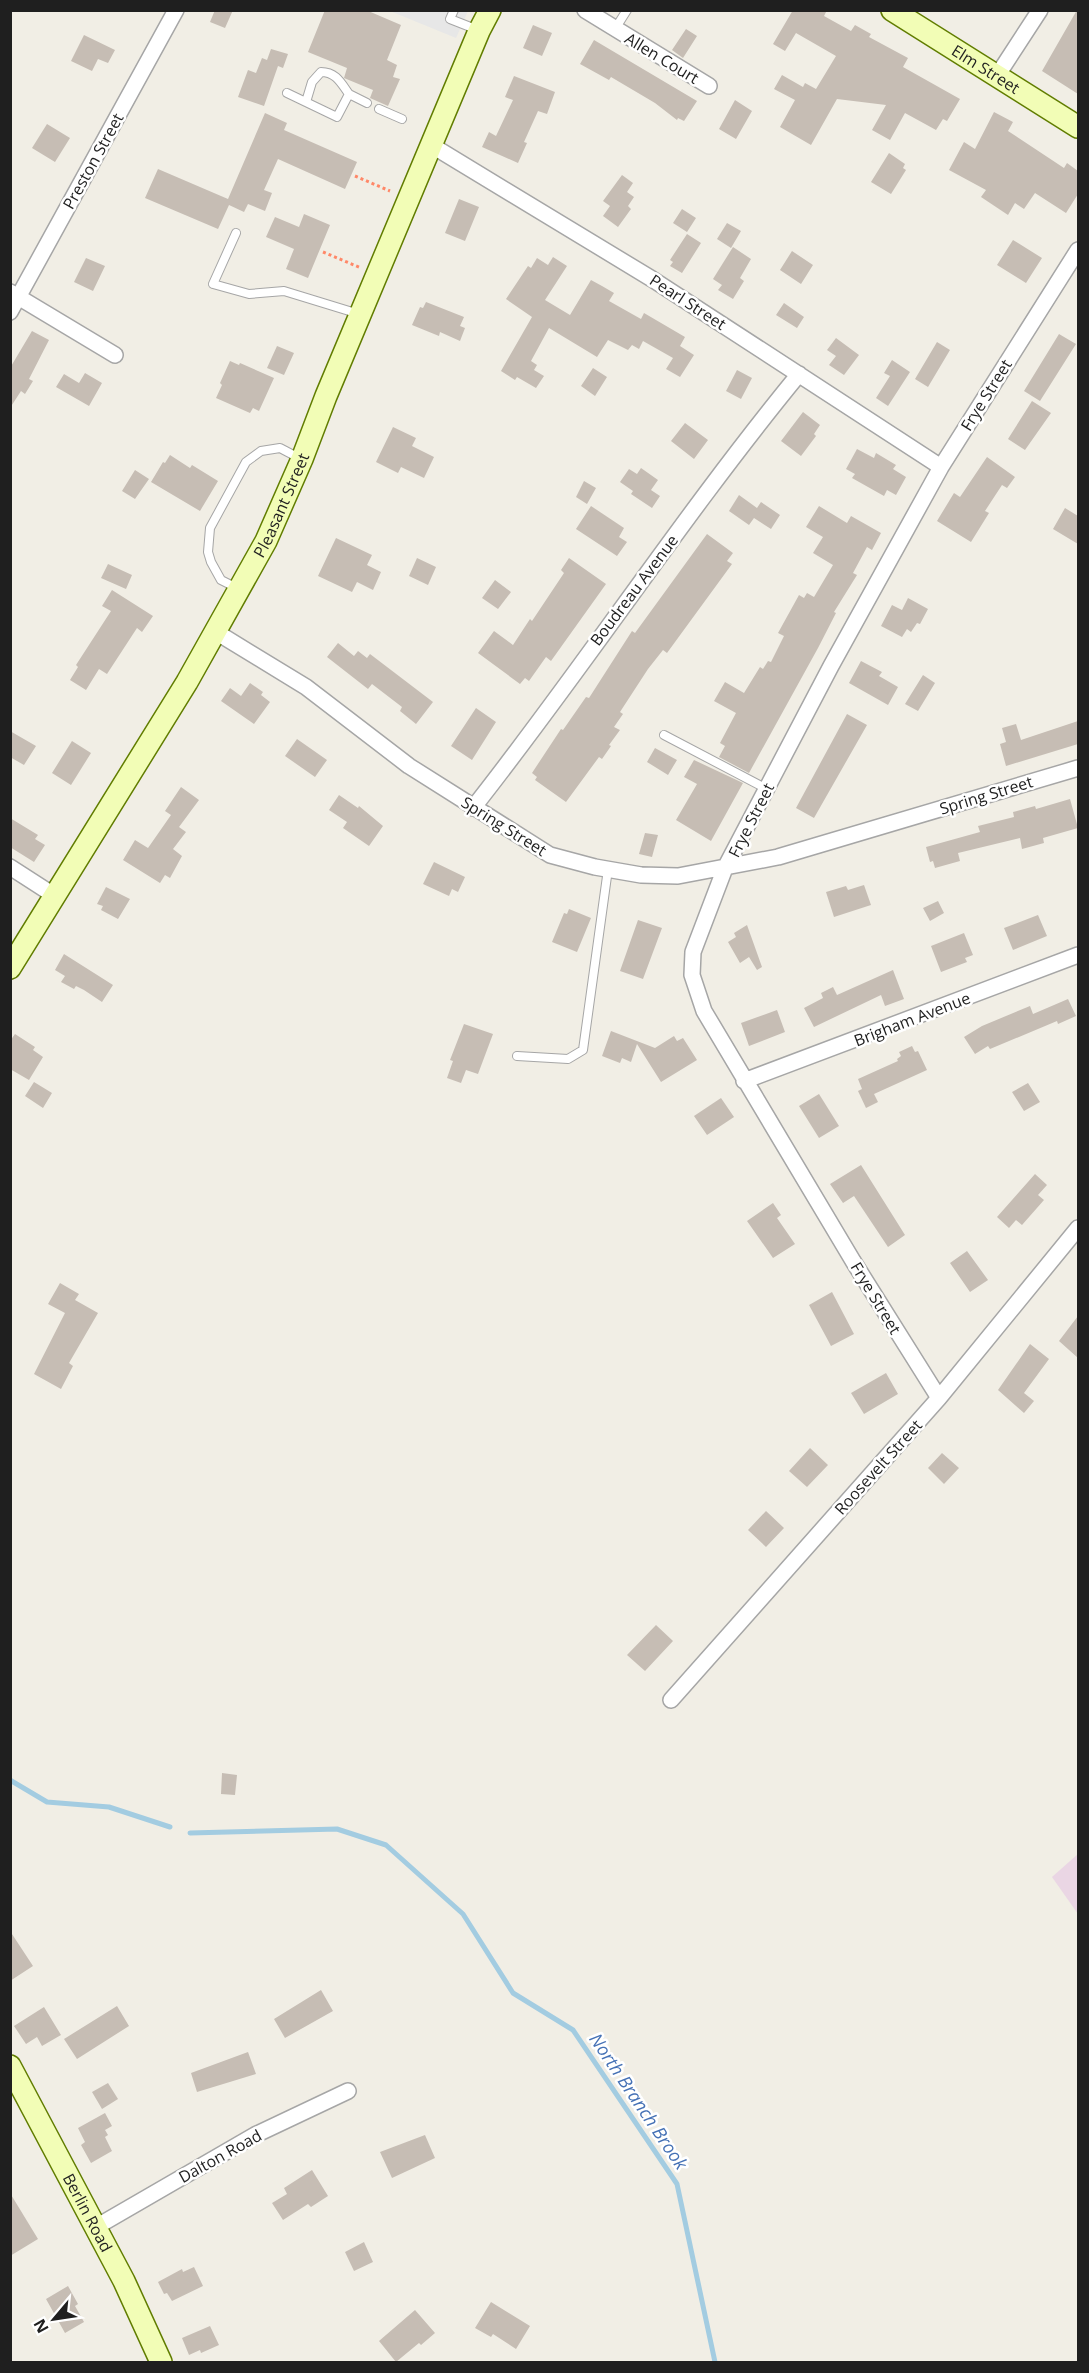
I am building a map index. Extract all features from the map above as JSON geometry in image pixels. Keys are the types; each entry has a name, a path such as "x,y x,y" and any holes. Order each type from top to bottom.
{"street":[{"name":"Preston Street","path":"10,312 15,295 176,10"},
{"name":"Pleasant Street","path":"10,968 216,632 266,541 479,31 490,10"},
{"name":"Allen Court","path":"585,10 709,86"},
{"name":"Elm Street","path":"892,10 1078,127"},
{"path":"997,76 1040,10"},
{"name":"Pearl Street","path":"432,145 652,279 941,467"},
{"name":"Frye Street","path":"939,1398 744,1081 704,1011 693,975 693,952 725,868 831,666 941,467 1078,250"},
{"path":"15,295 115,355"},
{"name":"Boudreau Avenue","path":"473,808 536,728 634,590 799,374"},
{"name":"Spring Street","path":"216,632 306,687 409,766 550,855 641,875 678,876 778,857 1078,768"},
{"path":"10,867 55,896"},
{"name":"Brigham Avenue","path":"744,1081 1078,955"},
{"name":"Roosevelt Street","path":"671,1700 939,1398 1078,1228"},
{"name":"Berlin Road","path":"10,2066 124,2281 162,2362"},
{"name":"Dalton Road","path":"96,2227 255,2135 348,2091"}],"lane":[{"path":"454,10 450,19 479,31"},
{"path":"615,29 627,10"},
{"path":"306,102 312,82 321,72 330,72 339,79 349,94 367,103"},
{"path":"287,93 337,117 349,94"},
{"path":"379,109 402,119"},
{"path":"237,233 213,284 249,294 284,291 360,314"},
{"path":"240,590 221,580 211,562 208,552 210,528 246,462 261,451 280,448 302,459"},
{"path":"664,735 767,789"},
{"path":"517,1056 568,1059 582,1050 608,869"}],"path":[{"path":"356,176 395,193"},
{"path":"323,252 362,269"}],"shaded area":[{"path":"390,11 468,11 456,38"},
{"path":"1078,1854 1078,1914 1052,1877"}],"building":[{"path":"215,10 233,10 225,28 210,22"},
{"path":"325,10 366,10 401,25 387,60 397,65 393,77 400,79 388,106 370,98 373,90 344,78 347,68 308,52"},
{"path":"793,10 827,10 824,16 851,31 855,25 871,34 869,37 908,58 903,67 960,99 947,121 943,119 936,130 905,113 890,140 872,130 886,105 837,99 811,145 780,127 795,100 774,89 782,75 803,87 805,83 816,89 836,56 796,33 785,51 773,44"},
{"path":"1078,10 1078,94 1042,71"},
{"path":"533,25 552,33 542,56 523,48"},
{"path":"686,29 697,36 683,58 672,50"},
{"path":"84,35 115,50 108,63 98,59 92,71 71,61"},
{"path":"594,40 697,101 684,121 678,118 677,120 655,103 611,77 609,80 580,64"},
{"path":"271,49 288,54 283,68 278,66 264,106 238,97 248,70 256,73 262,58 267,60"},
{"path":"514,76 555,92 547,114 538,111 524,142 527,143 518,163 482,147 489,132 496,136 513,100 505,97"},
{"path":"735,100 752,111 736,139 719,129"},
{"path":"994,112 1013,122 1008,131 1064,168 1067,163 1078,171 1078,194 1066,213 1035,193 1024,209 1015,203 1008,215 981,197 986,190 949,170 964,142 975,149"},
{"path":"265,113 287,123 284,130 357,162 345,189 278,159 264,190 272,193 265,211 248,204 244,212 229,205 218,229 145,198 158,169 228,199"},
{"path":"47,124 70,138 55,162 32,148"},
{"path":"889,153 905,164 903,168 906,170 891,194 871,182"},
{"path":"622,175 633,183 627,192 634,197 628,206 631,209 618,227 603,216 610,206 603,201"},
{"path":"459,199 479,207 465,241 445,233"},
{"path":"682,209 696,218 687,232 673,223"},
{"path":"304,214 330,225 308,278 286,269 294,249 266,237 275,217 299,227"},
{"path":"727,223 741,231 731,248 717,239"},
{"path":"687,234 701,243 682,273 670,266 673,262 670,260"},
{"path":"1013,240 1042,258 1026,283 997,265"},
{"path":"733,247 751,259 740,278 744,281 733,299 718,290 722,285 713,279"},
{"path":"792,251 813,265 801,284 780,270"},
{"path":"553,257 567,266 545,300 570,315 591,280 602,286 614,293 609,301 641,319 644,313 685,337 680,346 694,355 680,377 666,369 673,358 643,341 639,349 632,345 628,350 608,340 597,357 549,328 531,361 537,365 534,370 544,376 536,388 517,377 515,380 501,371 532,317 506,299 528,266 531,268 537,258 548,265"},
{"path":"86,258 105,266 93,291 74,282"},
{"path":"426,302 464,317 460,326 465,328 460,341 440,332 439,336 412,325 420,307 423,308"},
{"path":"784,303 804,317 797,328 776,315"},
{"path":"32,331 49,340 29,379 33,381 25,394 21,391 10,408 10,368"},
{"path":"1059,334 1076,344 1040,401 1024,391"},
{"path":"836,338 859,355 844,375 829,365 836,356 827,350"},
{"path":"937,342 950,350 928,387 915,379"},
{"path":"277,346 294,353 284,375 267,368"},
{"path":"892,360 910,372 888,406 876,398 890,376 884,373"},
{"path":"230,361 274,378 259,411 253,408 250,413 216,398"},
{"path":"593,368 607,377 595,396 581,386"},
{"path":"737,370 752,378 741,399 726,391"},
{"path":"85,373 102,383 89,406 56,387 64,374 79,383"},
{"path":"1032,401 1051,413 1025,450 1008,439"},
{"path":"803,412 820,425 814,434 816,436 801,456 781,441"},
{"path":"685,423 708,440 694,459 671,441"},
{"path":"393,427 416,438 412,446 434,457 424,478 401,467 398,473 376,462"},
{"path":"857,449 874,458 876,453 896,465 893,469 906,477 896,495 887,490 884,496 852,478 855,474 846,469"},
{"path":"170,455 190,468 192,465 218,481 200,511 151,482"},
{"path":"987,457 1015,477 1007,488 1002,485 985,511 989,513 971,542 937,521 954,493 960,497"},
{"path":"641,468 658,480 651,490 660,496 652,508 631,494 633,491 620,482 629,469 637,474"},
{"path":"135,470 149,479 135,499 122,491"},
{"path":"584,481 596,488 587,504 576,497"},
{"path":"739,495 757,508 761,502 780,515 771,529 754,518 749,525 729,511"},
{"path":"591,506 624,528 619,537 627,542 617,556 576,529"},
{"path":"819,506 847,523 851,516 881,533 872,550 867,547 853,573 857,575 834,612 836,613 818,648 749,773 719,757 725,746 720,743 736,713 714,701 725,682 744,693 760,667 763,669 768,661 771,662 784,636 778,633 799,595 804,598 807,593 814,597 833,565 813,553 823,537 806,527"},
{"path":"1065,508 1078,516 1078,544 1053,529"},
{"path":"707,534 733,553 727,561 732,564 667,653 663,650 648,669 620,712 623,714 614,727 620,730 609,745 611,746 602,759 599,757 566,802 535,780 537,777 532,773 561,729 563,730 586,697 589,698 632,631 635,633"},
{"path":"336,538 372,555 367,565 381,572 373,590 357,582 352,592 318,576"},
{"path":"417,558 436,567 428,585 409,576"},
{"path":"569,558 606,584 551,661 546,657 529,681 525,678 520,684 478,653 494,631 513,645 564,573 561,570"},
{"path":"108,564 132,575 126,589 101,578"},
{"path":"495,580 511,592 498,609 482,598"},
{"path":"112,590 153,616 142,632 137,628 107,674 99,669 86,690 70,680 78,667 76,665 111,611 102,606"},
{"path":"908,598 928,609 920,624 917,623 911,632 907,629 902,637 881,626 892,605 902,610"},
{"path":"338,643 354,656 358,651 367,658 370,654 433,702 416,724 400,711 402,707 372,684 368,689 327,657"},
{"path":"861,661 882,672 879,676 898,687 888,705 849,683"},
{"path":"923,675 935,683 918,711 905,704"},
{"path":"250,683 263,692 261,695 270,702 254,724 221,701 230,688 241,696"},
{"path":"476,708 496,722 472,760 451,746"},
{"path":"847,714 867,725 814,818 796,808"},
{"path":"1078,721 1078,744 1006,766 1000,744 1006,742 1002,728 1016,724 1021,740"},
{"path":"10,731 36,746 24,765 10,757"},
{"path":"297,739 327,760 315,777 285,756"},
{"path":"72,741 91,753 71,785 52,773"},
{"path":"655,748 677,760 668,775 647,762"},
{"path":"694,760 743,783 711,841 676,820 697,784 684,777"},
{"path":"181,787 199,800 179,827 186,832 173,849 182,856 170,878 165,875 160,883 123,860 135,840 148,848 171,815 165,811"},
{"path":"339,795 358,808 359,806 383,826 369,846 343,828 347,822 329,810"},
{"path":"1070,799 1078,828 1043,838 1044,843 1022,849 1020,838 958,853 960,861 935,868 933,861 930,862 926,847 980,832 978,826 1014,817 1013,812 1035,806 1036,809"},
{"path":"10,818 38,835 35,839 45,845 34,862 10,847"},
{"path":"645,833 658,835 652,857 639,854"},
{"path":"434,862 465,877 458,892 452,889 449,896 423,884"},
{"path":"864,885 871,905 834,917 826,892 846,886 848,890"},
{"path":"106,887 130,899 118,919 101,910 103,906 97,904"},
{"path":"938,901 944,913 930,921 923,908"},
{"path":"569,909 591,918 577,952 552,942 564,913 567,914"},
{"path":"1038,915 1047,936 1013,950 1004,928"},
{"path":"638,920 662,928 643,979 620,971"},
{"path":"747,925 762,967 757,970 749,957 740,963 728,942 736,937 734,933"},
{"path":"964,933 973,955 965,958 967,962 941,972 931,946"},
{"path":"64,954 113,985 102,1002 76,986 74,989 61,982 65,976 55,970"},
{"path":"893,970 904,999 885,1006 881,995 814,1027 804,1008 823,998 821,993 833,987 837,995"},
{"path":"1068,999 1076,1016 1058,1024 1057,1021 990,1049 988,1046 975,1054 964,1037 982,1026 1030,1006 1033,1014"},
{"path":"777,1010 785,1032 749,1046 741,1023"},
{"path":"464,1024 493,1034 478,1074 466,1070 461,1083 447,1078 453,1061 450,1060"},
{"path":"611,1031 655,1048 674,1036 677,1041 683,1038 697,1060 661,1082 637,1044 631,1062 622,1058 620,1063 602,1056"},
{"path":"15,1034 35,1047 33,1050 43,1057 29,1080 10,1069 10,1041"},
{"path":"912,1046 915,1052 918,1051 927,1070 874,1094 878,1102 866,1108 858,1091 862,1089 858,1079 898,1061 897,1059 901,1056 899,1052"},
{"path":"34,1082 52,1093 43,1108 25,1096"},
{"path":"1028,1083 1040,1102 1024,1111 1012,1092"},
{"path":"819,1094 839,1126 819,1138 799,1106"},
{"path":"721,1098 734,1117 707,1135 694,1116"},
{"path":"861,1165 905,1235 888,1247 854,1196 843,1203 830,1184"},
{"path":"1035,1174 1047,1185 1038,1195 1044,1200 1022,1225 1016,1220 1009,1228 997,1217"},
{"path":"773,1203 781,1215 777,1218 795,1244 773,1258 747,1221"},
{"path":"967,1251 988,1280 970,1292 950,1263"},
{"path":"60,1283 79,1294 75,1300 98,1313 69,1363 73,1366 61,1389 34,1374 65,1313 48,1304"},
{"path":"832,1292 854,1334 831,1346 809,1305"},
{"path":"1078,1316 1078,1358 1059,1341"},
{"path":"1030,1344 1049,1359 1024,1393 1034,1401 1024,1413 998,1390"},
{"path":"886,1373 898,1394 864,1414 851,1393"},
{"path":"810,1448 828,1465 807,1487 789,1471"},
{"path":"942,1453 959,1468 944,1484 928,1468"},
{"path":"766,1511 784,1528 766,1547 748,1530"},
{"path":"656,1625 673,1641 645,1671 627,1655"},
{"path":"222,1773 237,1775 235,1795 221,1794"},
{"path":"10,1931 33,1966 10,1981"},
{"path":"321,1990 333,2011 285,2038 274,2019"},
{"path":"117,2006 129,2026 77,2059 64,2039"},
{"path":"44,2007 61,2035 42,2046 37,2037 26,2044 14,2026"},
{"path":"248,2052 256,2074 197,2092 191,2073"},
{"path":"108,2083 118,2099 102,2109 92,2092"},
{"path":"105,2113 112,2126 105,2130 108,2135 105,2137 112,2151 91,2163 81,2145 85,2142 78,2128"},
{"path":"425,2135 435,2158 392,2178 380,2152"},
{"path":"312,2170 328,2196 311,2207 308,2204 283,2220 272,2203 287,2194 284,2188"},
{"path":"10,2193 38,2239 10,2256"},
{"path":"364,2242 373,2262 354,2271 345,2252"},
{"path":"194,2267 203,2286 172,2301 167,2293 164,2294 158,2282 182,2269 183,2272"},
{"path":"68,2286 78,2304 75,2306 84,2322 65,2333 46,2299"},
{"path":"491,2302 530,2326 516,2349 493,2334 491,2337 475,2328"},
{"path":"415,2310 435,2333 396,2362 379,2341"},
{"path":"210,2326 219,2345 201,2353 200,2350 189,2355 182,2338"}],"waterway":[{"name":"North Branch Brook","path":"10,1780 47,1802 109,1807 170,1827"},
{"name":"North Branch Brook","path":"190,1833 337,1829 386,1845 463,1914 513,1993 573,2030 677,2184 715,2362"}]}
